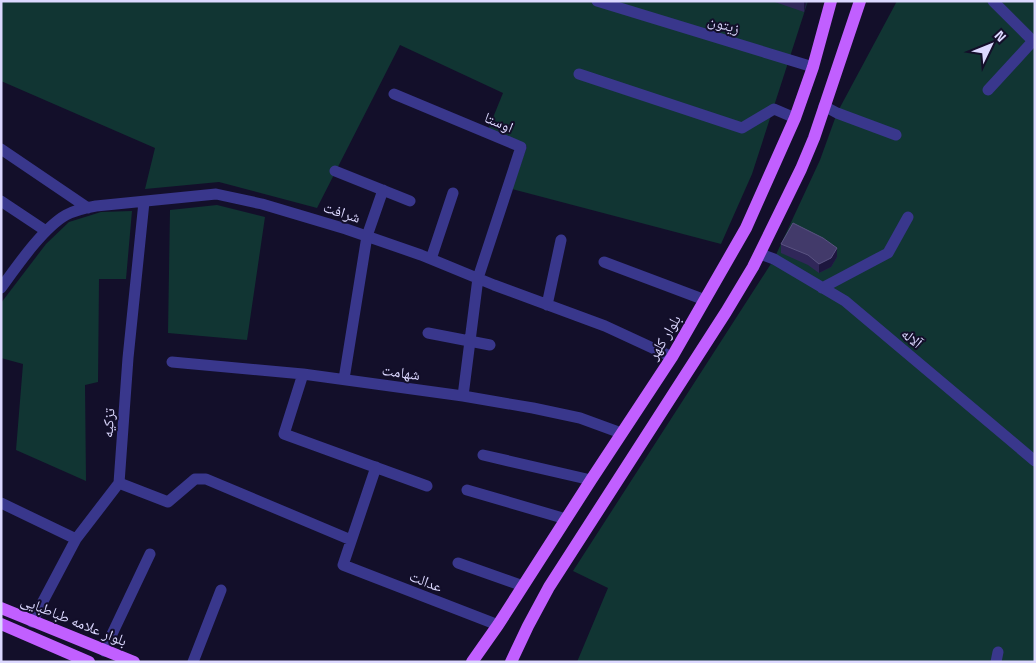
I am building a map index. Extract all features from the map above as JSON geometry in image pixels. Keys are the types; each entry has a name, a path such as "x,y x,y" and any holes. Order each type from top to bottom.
{"main road":[{"name":"بلوار کلهر","path":"472,662 672,357 746,228 795,118 813,67 831,1"},
{"path":"512,662 528,626 549,587 726,312 760,254 802,169 860,1"},
{"name":"بلوار علامه طباطبایی","path":"1,608 134,662"},
{"name":"بلوار علامه طباطبایی","path":"1,624 89,662"}],"street":[{"name":"زیتون","path":"598,1 813,67"},
{"path":"988,90 1033,41 992,1"},
{"path":"579,74 742,128 774,109 795,118"},
{"name":"اوستا","path":"394,94 521,147 478,278 463,396"},
{"path":"824,106 837,113 896,135"},
{"path":"1,148 88,208"},
{"path":"335,171 410,201"},
{"path":"344,380 367,236 383,190"},
{"path":"431,259 453,193"},
{"name":"شرافت","path":"1,288 46,231 64,216 88,208 216,194 262,204 367,236 605,326 672,357"},
{"path":"1,201 46,231"},
{"name":"تزکیه","path":"118,483 128,358 144,202"},
{"path":"822,288 888,252 908,217"},
{"path":"548,305 561,240"},
{"name":"آلاله","path":"760,254 774,259 845,302 1035,461"},
{"path":"604,262 705,300"},
{"path":"428,333 490,345"},
{"name":"شهامت","path":"172,362 302,374 463,396 580,418 621,433"},
{"path":"302,374 284,434 427,486"},
{"path":"483,455 591,480"},
{"path":"32,622 76,539 118,483 168,502 195,479 206,479 351,540 376,467"},
{"path":"467,490 566,519"},
{"path":"1,504 76,539"},
{"name":"عدالت","path":"351,540 343,565 498,625"},
{"path":"104,651 150,554"},
{"path":"458,564 523,586"},
{"path":"193,662 222,590"}],"green space":[{"path":"1,1 808,1 752,174 721,244 512,189 527,146 488,130 503,93 400,45 317,208 219,182 145,189 155,148 1,81"},
{"path":"897,1 1035,1 1035,662 577,662 608,588 573,571 774,259 820,160 837,113"},
{"path":"217,205 265,217 247,340 168,333 170,210"},
{"path":"132,211 126,279 99,279 98,382 85,385 86,481 16,450 23,364 1,358 1,303 46,244 69,222 101,212"}],"building":[{"path":"793,223 823,238 837,248 831,258 819,264 808,255 781,244"}]}
